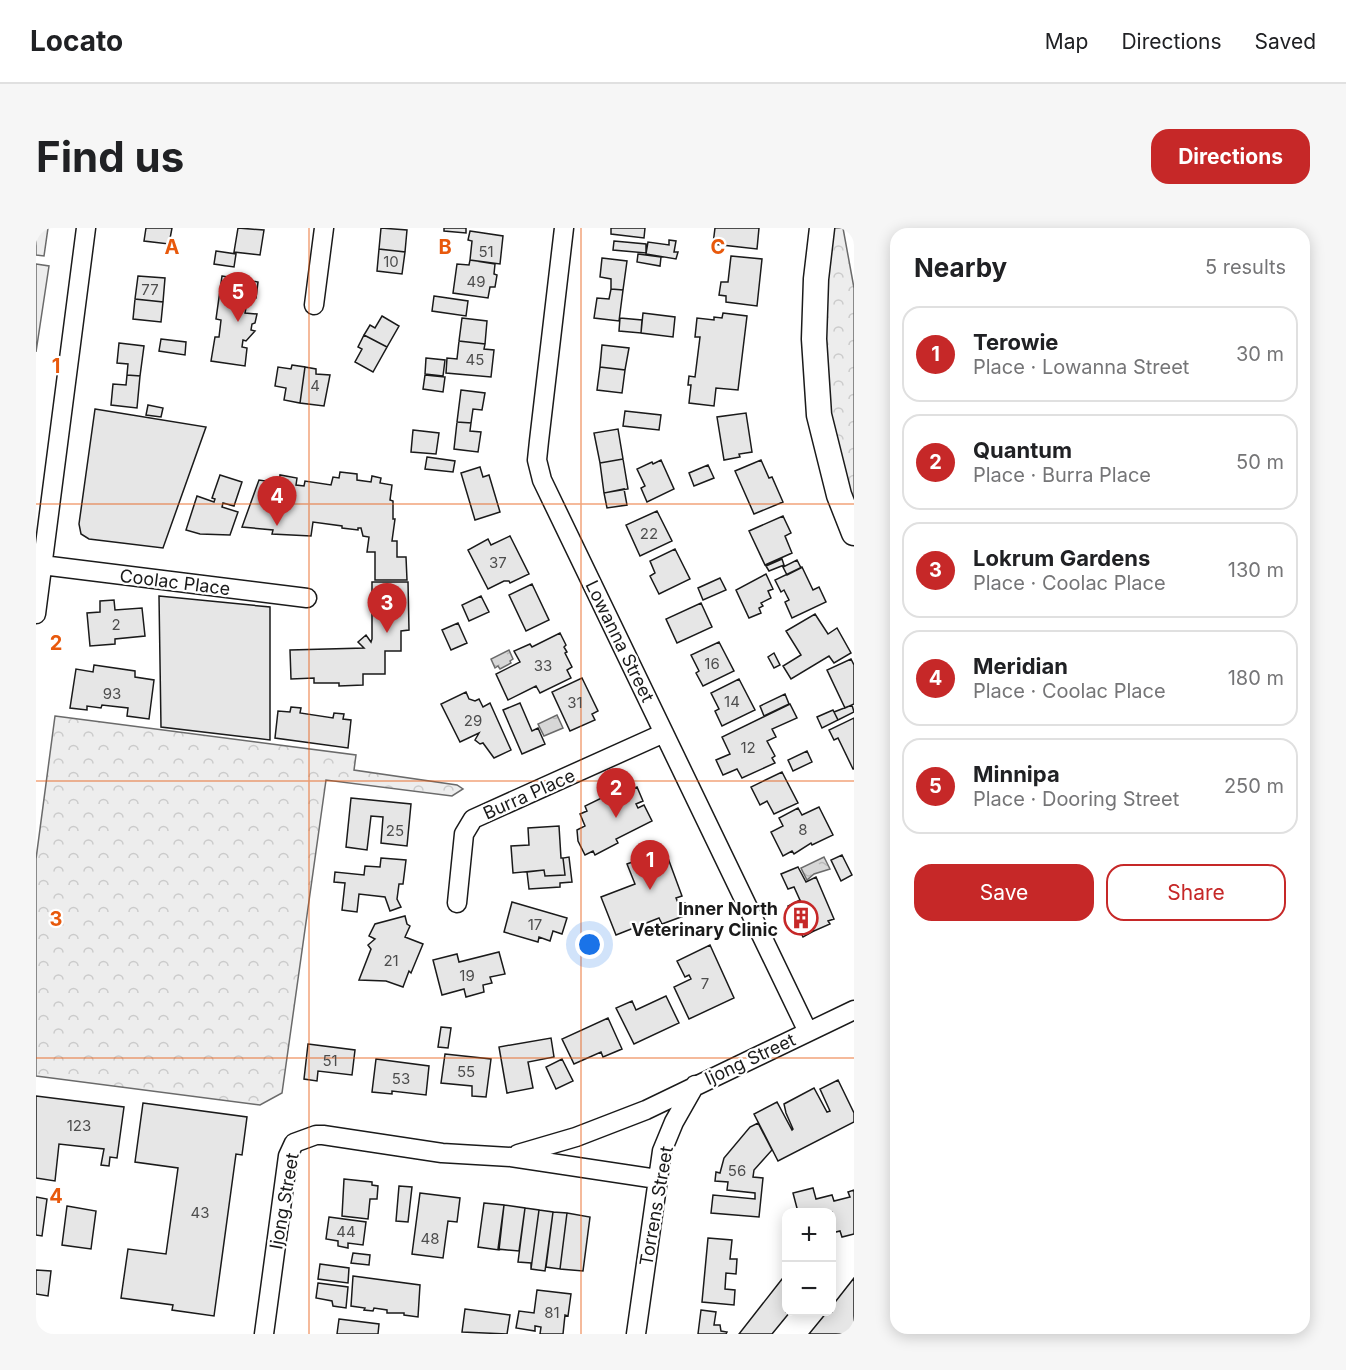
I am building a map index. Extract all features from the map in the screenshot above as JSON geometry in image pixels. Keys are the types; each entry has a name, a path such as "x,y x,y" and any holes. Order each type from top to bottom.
{"main road":[{"path":"822,228 816,279 814,339 819,415 839,495 854,532"}],"street":[{"path":"36,614 86,228"},
{"path":"314,305 324,228"},
{"name":"Lowanna Street","path":"564,228 537,460 542,480 808,1032"},
{"name":"Coolac Place","path":"42,565 307,598"},
{"name":"Burra Place","path":"457,903 464,834 473,819 664,733"},
{"name":"Ijong Street","path":"511,1156 576,1137 646,1110 854,1010"},
{"name":"Torrens Street","path":"636,1334 662,1151 674,1122 695,1085"},
{"name":"Ijong Street","path":"264,1334 288,1156 294,1143 323,1136 442,1153 511,1156 657,1179"}],"green space":[{"path":"831,228 843,228 854,288 854,507 826,417 823,298"},
{"path":"55,716 356,755 354,770 457,785 463,789 452,796 326,780 282,1093 260,1105 36,1076 36,859"}],"shaded area":[{"path":"36,228 48,228 44,256 36,255"},
{"path":"36,264 49,266 36,352"}],"water":[{"path":"509,650 513,659 511,663 500,669 498,666 495,668 491,659"},
{"path":"557,715 563,728 544,736 538,724"},
{"path":"824,857 830,869 814,874 807,880 801,868"}],"building":[{"path":"146,228 172,228 169,244 144,241"},
{"path":"238,228 264,230 260,255 234,252"},
{"path":"381,228 407,230 405,252 379,249"},
{"path":"444,228 466,228 466,233 444,231"},
{"path":"611,228 645,228 644,238 611,234"},
{"path":"715,228 759,228 757,249 713,244"},
{"path":"470,231 503,236 500,264 470,260 472,241 468,240"},
{"path":"669,240 676,241 674,252 678,252 676,259 646,254 648,242 669,245"},
{"path":"614,241 646,244 646,253 613,250"},
{"path":"379,249 405,252 402,274 377,271"},
{"path":"216,251 236,254 234,267 214,264"},
{"path":"638,254 661,257 660,266 637,262"},
{"path":"731,256 762,259 757,306 726,302 726,296 719,295 721,282 728,282"},
{"path":"602,258 627,261 623,290 611,289 611,279 600,277"},
{"path":"470,260 495,264 494,274 497,275 495,287 490,287 488,298 453,293 457,264 469,265"},
{"path":"138,276 165,278 163,302 135,299"},
{"path":"222,276 258,282 256,298 248,297 245,313 257,314 251,330 255,331 246,341 243,340 242,347 247,348 245,366 211,361 215,337 219,337 221,320 216,319"},
{"path":"611,289 623,290 619,321 594,318 597,298 609,299"},
{"path":"434,296 468,301 466,316 432,311"},
{"path":"135,299 163,302 161,322 133,319"},
{"path":"643,313 675,317 673,337 641,333"},
{"path":"723,313 747,316 738,390 716,388 714,406 689,403 691,385 688,385 689,376 695,377 700,337 695,337 697,318 714,320 714,317 722,318"},
{"path":"382,316 399,326 387,347 364,335 370,325 375,328"},
{"path":"462,318 487,321 485,344 459,341"},
{"path":"620,318 642,320 641,333 619,331"},
{"path":"364,335 387,347 373,372 355,362 362,349 358,347"},
{"path":"161,339 186,342 185,355 159,351"},
{"path":"459,341 485,344 484,349 494,350 491,377 446,373 447,358 457,359"},
{"path":"119,343 144,346 140,376 127,375 128,364 117,363"},
{"path":"602,345 629,348 625,370 600,367"},
{"path":"426,358 445,360 443,376 425,374"},
{"path":"292,365 305,367 300,403 284,400 286,388 275,386 278,367 291,369"},
{"path":"305,367 316,369 316,374 330,375 324,406 300,403"},
{"path":"600,367 625,370 622,393 597,390"},
{"path":"127,375 140,376 137,408 111,405 113,384 126,385"},
{"path":"425,375 445,377 443,392 423,389"},
{"path":"461,390 485,393 482,410 473,409 471,423 457,422"},
{"path":"148,405 163,408 161,417 146,415"},
{"path":"95,409 206,427 163,548 89,539 81,534 79,524"},
{"path":"625,411 661,415 659,430 623,426"},
{"path":"746,413 752,452 724,460 717,417"},
{"path":"457,422 471,423 470,431 481,432 478,452 454,449"},
{"path":"618,429 623,459 600,463 594,433"},
{"path":"413,430 439,433 436,454 411,452"},
{"path":"427,457 455,461 453,472 425,469"},
{"path":"623,459 628,489 604,493 600,463"},
{"path":"661,460 674,489 647,502 641,488 645,486 637,469"},
{"path":"761,460 769,478 772,477 783,502 754,514 735,471"},
{"path":"708,465 714,478 694,486 689,473"},
{"path":"480,467 483,477 489,475 500,512 475,520 461,473"},
{"path":"340,472 357,474 357,480 371,482 372,476 381,478 380,483 392,485 390,500 393,501 393,519 395,519 392,541 397,541 397,557 406,557 407,580 375,580 375,552 367,552 369,537 363,536 361,528 358,530 342,528 342,526 313,522 311,536 272,534 273,530 242,527 259,480 279,483 280,475 297,478 296,485 304,486 305,481 331,485 333,477 339,478"},
{"path":"220,475 242,482 234,506 223,503 222,507 238,512 230,535 200,534 186,530 197,496 214,502 215,499 212,498"},
{"path":"624,489 627,505 607,508 604,493"},
{"path":"657,511 672,541 640,556 626,525"},
{"path":"783,516 791,533 785,536 792,553 765,565 749,531"},
{"path":"510,536 529,574 510,583 504,581 488,589 468,550 488,539 491,545"},
{"path":"675,549 690,579 659,594 650,576 655,573 650,561"},
{"path":"782,559 784,565 769,571 766,566"},
{"path":"797,560 801,568 787,575 783,567"},
{"path":"802,567 813,590 819,587 826,602 792,618 785,602 789,600 784,590 781,592 775,580"},
{"path":"766,574 773,589 768,591 771,598 761,603 763,606 759,608 761,613 749,618 736,590"},
{"path":"720,578 726,590 703,600 698,588"},
{"path":"372,582 408,582 409,630 401,631 401,651 385,651 385,674 363,674 363,685 339,686 339,683 314,683 314,678 291,679 290,650 364,648 358,642 366,635 371,642"},
{"path":"532,584 549,620 526,631 509,595"},
{"path":"159,596 270,607 270,740 161,727"},
{"path":"481,596 489,612 469,621 462,605"},
{"path":"114,600 115,610 142,608 145,636 115,639 115,644 90,646 87,613 100,612 100,601"},
{"path":"701,603 712,627 677,643 666,619"},
{"path":"815,614 828,634 837,628 851,653 834,663 829,656 791,679 783,666 801,655 786,631"},
{"path":"458,623 467,643 451,650 442,630"},
{"path":"560,633 566,645 564,647 567,652 565,653 572,667 567,670 571,678 540,693 536,686 508,700 496,674 520,662 514,651 530,644 532,647"},
{"path":"719,642 734,671 703,686 696,673 699,671 691,655"},
{"path":"774,653 780,665 774,668 768,657"},
{"path":"851,659 854,665 854,704 845,708 827,670"},
{"path":"94,665 135,671 135,677 154,680 149,719 127,716 128,708 102,705 101,708 87,706 87,710 70,708 76,669 93,672"},
{"path":"582,678 598,711 592,714 595,720 570,731 552,692"},
{"path":"739,679 755,710 722,726 715,711 719,709 711,693"},
{"path":"466,692 469,699 475,701 479,699 483,707 490,703 511,750 494,758 483,743 480,744 475,740 479,733 460,742 441,704"},
{"path":"785,694 789,704 764,716 760,706"},
{"path":"520,703 532,731 538,728 545,744 522,754 503,710"},
{"path":"790,704 797,718 772,729 776,737 767,741 775,756 772,758 775,763 742,778 737,769 723,775 716,760 730,754 722,737"},
{"path":"852,705 854,712 838,720 834,712"},
{"path":"291,707 301,708 300,713 333,718 334,713 344,714 343,719 351,720 348,748 275,738 278,711 290,712"},
{"path":"833,710 838,720 822,728 817,717"},
{"path":"854,718 853,769 838,738 834,740 829,730"},
{"path":"807,751 812,762 793,771 788,760"},
{"path":"782,772 798,803 774,814 767,801 760,805 751,787"},
{"path":"626,786 628,791 637,787 643,801 636,804 638,808 644,805 652,821 616,839 618,843 595,855 593,851 585,855 578,841 577,830 585,826 580,814 587,811 585,806"},
{"path":"351,798 411,804 407,846 381,843 383,817 371,816 367,850 346,847"},
{"path":"819,807 833,835 812,845 811,843 794,854 792,851 783,856 771,832 783,826 779,818 798,808 802,815"},
{"path":"559,826 561,858 563,858 565,875 545,876 544,870 513,873 511,846 529,845 528,828"},
{"path":"665,850 682,896 676,898 679,905 685,903 689,914 662,924 659,918 616,935 601,897 635,884 627,864"},
{"path":"842,855 852,875 841,881 831,860"},
{"path":"569,857 572,882 560,883 560,887 529,889 527,872 544,870 545,876 565,875 563,858"},
{"path":"381,858 406,860 403,884 399,884 397,899 401,907 390,911 385,897 359,894 357,912 342,910 345,883 334,882 335,872 364,875 365,866 380,867"},
{"path":"798,867 806,882 816,877 834,919 828,921 830,924 814,931 794,887 788,889 781,874"},
{"name":"Inner North Veterinary Clinic","path":"800,900 814,931 803,937 788,906"},
{"path":"512,902 567,918 562,934 553,931 550,941 539,937 538,942 504,932"},
{"path":"405,916 410,926 405,937 423,944 403,987 386,981 359,980 371,949 368,945 375,939 369,936 375,924"},
{"path":"710,945 734,998 689,1019 674,987 691,979 689,975 685,977 677,961"},
{"path":"499,952 505,974 490,977 492,983 483,985 484,992 466,997 464,989 442,995 433,960 457,954 459,962"},
{"path":"666,996 679,1023 634,1044 616,1008 632,1001 636,1010"},
{"path":"608,1018 622,1049 603,1057 601,1052 574,1064 562,1039"},
{"path":"441,1027 451,1028 448,1048 438,1047"},
{"path":"551,1038 554,1057 528,1062 533,1088 507,1093 499,1047"},
{"path":"308,1044 355,1050 352,1075 318,1071 317,1081 304,1079"},
{"path":"445,1054 491,1059 486,1097 472,1096 472,1086 441,1083"},
{"path":"376,1059 429,1066 426,1095 392,1091 392,1094 372,1092"},
{"path":"562,1059 573,1081 556,1089 546,1067"},
{"path":"838,1080 854,1113 854,1122 778,1161 754,1114 777,1102 792,1130 784,1104 814,1088 827,1112 830,1111 820,1089"},
{"path":"36,1096 124,1107 117,1158 110,1157 109,1166 101,1165 104,1149 59,1144 55,1181 36,1178"},
{"path":"143,1103 247,1117 242,1155 236,1154 214,1316 172,1310 173,1305 121,1298 128,1249 166,1254 178,1168 135,1162"},
{"path":"758,1123 772,1150 754,1170 753,1177 763,1178 759,1217 711,1213 713,1195 755,1199 755,1193 727,1190 728,1182 715,1181 716,1172 720,1173 724,1158 750,1127"},
{"path":"344,1179 372,1182 372,1185 378,1186 377,1199 370,1199 368,1219 342,1216"},
{"path":"399,1186 412,1187 408,1222 396,1221"},
{"path":"813,1188 816,1199 832,1195 834,1201 850,1197 848,1192 854,1190 854,1234 842,1237 840,1231 836,1232 836,1208 797,1208 793,1193"},
{"path":"420,1193 460,1198 457,1222 448,1221 443,1258 412,1254"},
{"path":"36,1197 47,1199 42,1236 36,1235"},
{"path":"484,1203 504,1205 499,1250 478,1247"},
{"path":"504,1205 525,1208 519,1251 498,1249"},
{"path":"67,1206 96,1211 91,1249 62,1245"},
{"path":"525,1208 539,1210 531,1269 531,1263 518,1262"},
{"path":"539,1210 553,1212 545,1271 531,1269"},
{"path":"553,1212 567,1213 560,1269 546,1267"},
{"path":"567,1213 590,1217 583,1271 560,1269"},
{"path":"329,1217 366,1222 363,1245 348,1243 348,1248 338,1246 338,1241 326,1239"},
{"path":"708,1238 732,1240 730,1259 737,1259 736,1274 726,1273 725,1289 735,1290 734,1305 702,1302"},
{"path":"353,1253 370,1255 369,1265 351,1263"},
{"path":"320,1264 349,1268 348,1283 318,1279"},
{"path":"36,1270 51,1271 48,1296 36,1294"},
{"path":"353,1276 420,1285 418,1317 404,1315 404,1313 387,1313 387,1310 374,1308 373,1311 364,1310 365,1308 351,1306"},
{"path":"854,1278 854,1334 809,1334 824,1316 836,1316 836,1301"},
{"path":"782,1279 782,1316 787,1316 772,1334 739,1334"},
{"path":"318,1283 348,1287 346,1308 333,1306 332,1301 316,1298"},
{"path":"537,1290 571,1294 563,1334 540,1334 541,1327 535,1326 535,1331 516,1328 519,1311 534,1313"},
{"path":"465,1309 510,1315 507,1334 462,1332"},
{"path":"701,1310 716,1312 714,1325 720,1325 721,1331 727,1332 726,1334 698,1334"},
{"path":"339,1319 379,1324 378,1334 337,1334"}],"place":[{"name":"Minnipa","path":"238,322"},
{"name":"Meridian","path":"277,526"},
{"name":"Lokrum Gardens","path":"387,633"},
{"name":"Quantum","path":"616,818"},
{"name":"Terowie","path":"650,890"},
{"name":"Inner North Veterinary Clinic","path":"801,918"}]}
